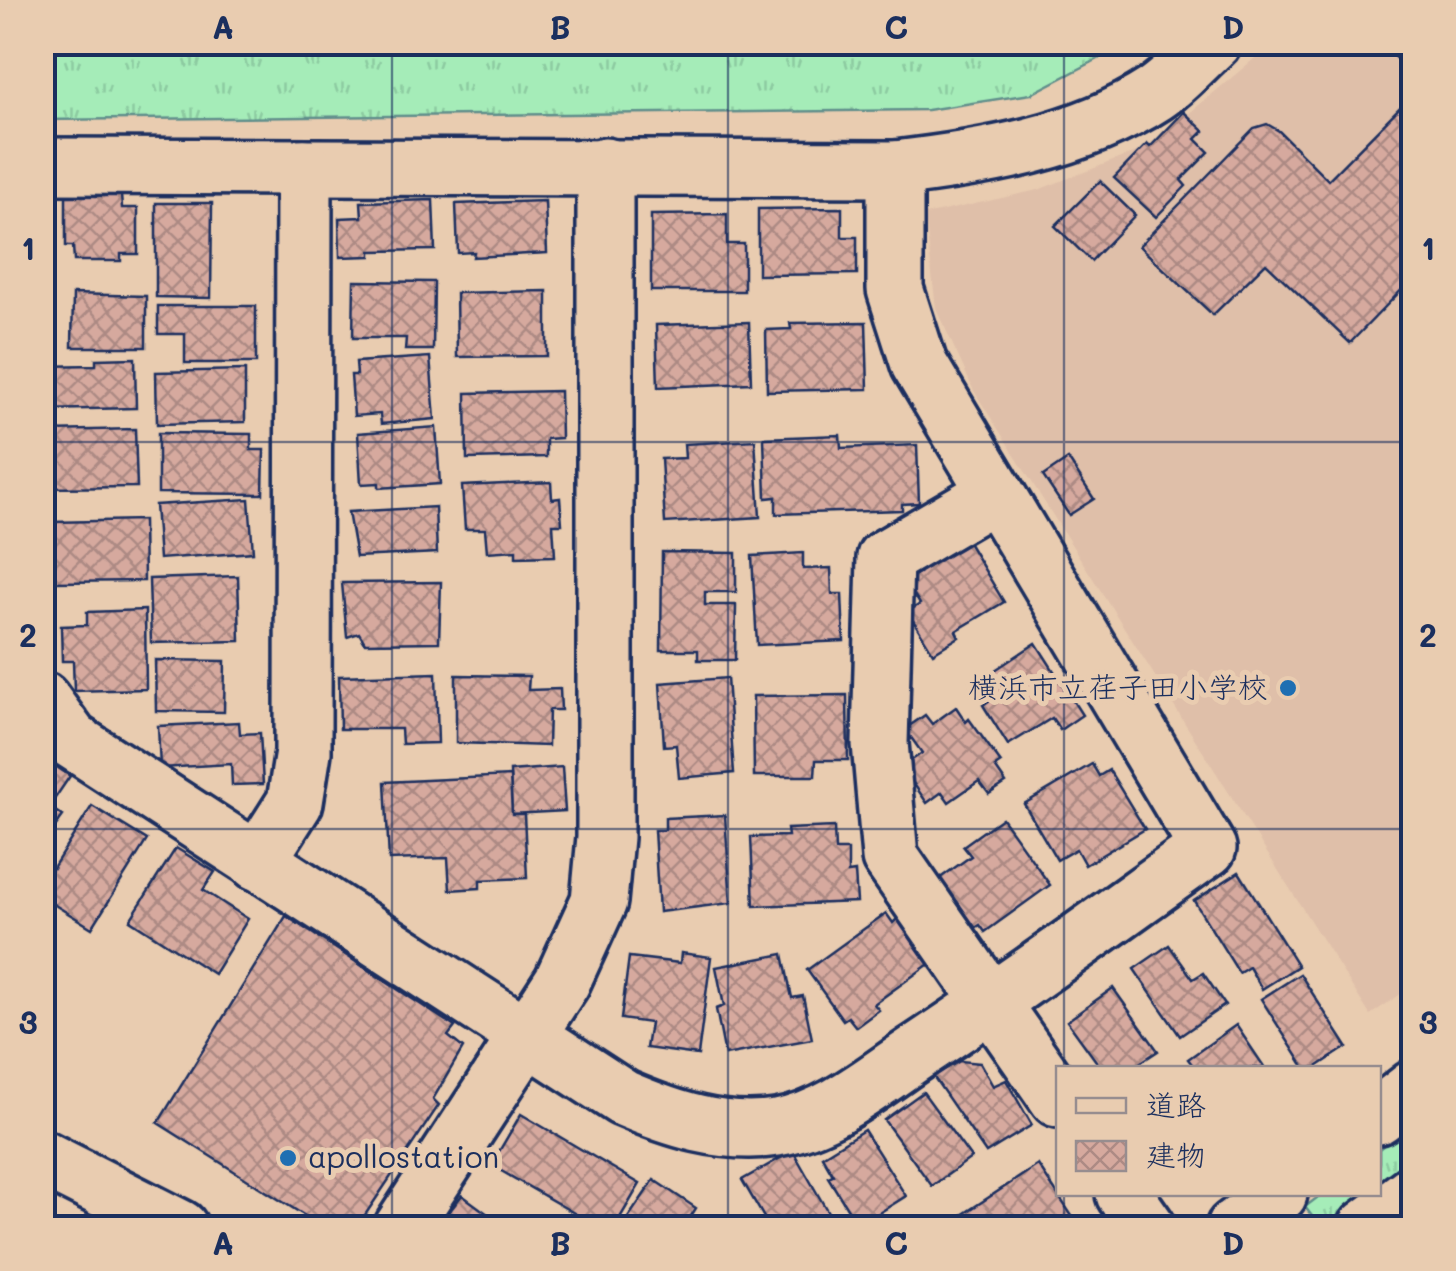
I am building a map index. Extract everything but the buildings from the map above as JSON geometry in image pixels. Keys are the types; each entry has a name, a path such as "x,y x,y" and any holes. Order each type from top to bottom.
{"street":[{"path":"42,166 895,168 974,160 1073,134 1155,94 1213,42"},
{"path":"402,1228 562,982 600,901 605,837 605,166"},
{"path":"257,862 295,802 303,752 304,167"},
{"path":"42,700 71,740 623,1098 667,1117 714,1129 777,1128 830,1110 1208,848 919,364 895,289 895,168"},
{"path":"996,493 886,558 880,742 890,857 1056,1097"},
{"path":"1381,1114 1414,1088"},
{"path":"42,1158 180,1228"},
{"path":"1366,1228 1414,1192"},
{"path":"1125,1196 1148,1228"},
{"path":"1234,1228 1276,1196"}],"shaded area":[{"name":"横浜市立荏子田小学校","path":"1273,43 1413,43 1414,985 1370,1015 974,391 936,308 925,215 1038,190 1149,147"}],"green space":[{"path":"43,42 1129,43 1031,94 927,110 43,120"},
{"path":"1413,1122 1413,1161 1381,1185 1381,1147"},
{"path":"1319,1196 1367,1196 1321,1228 1305,1207"}],"place":[{"name":"横浜市立荏子田小学校","path":"1288,688"},
{"name":"apollostation","path":"288,1158"}]}
